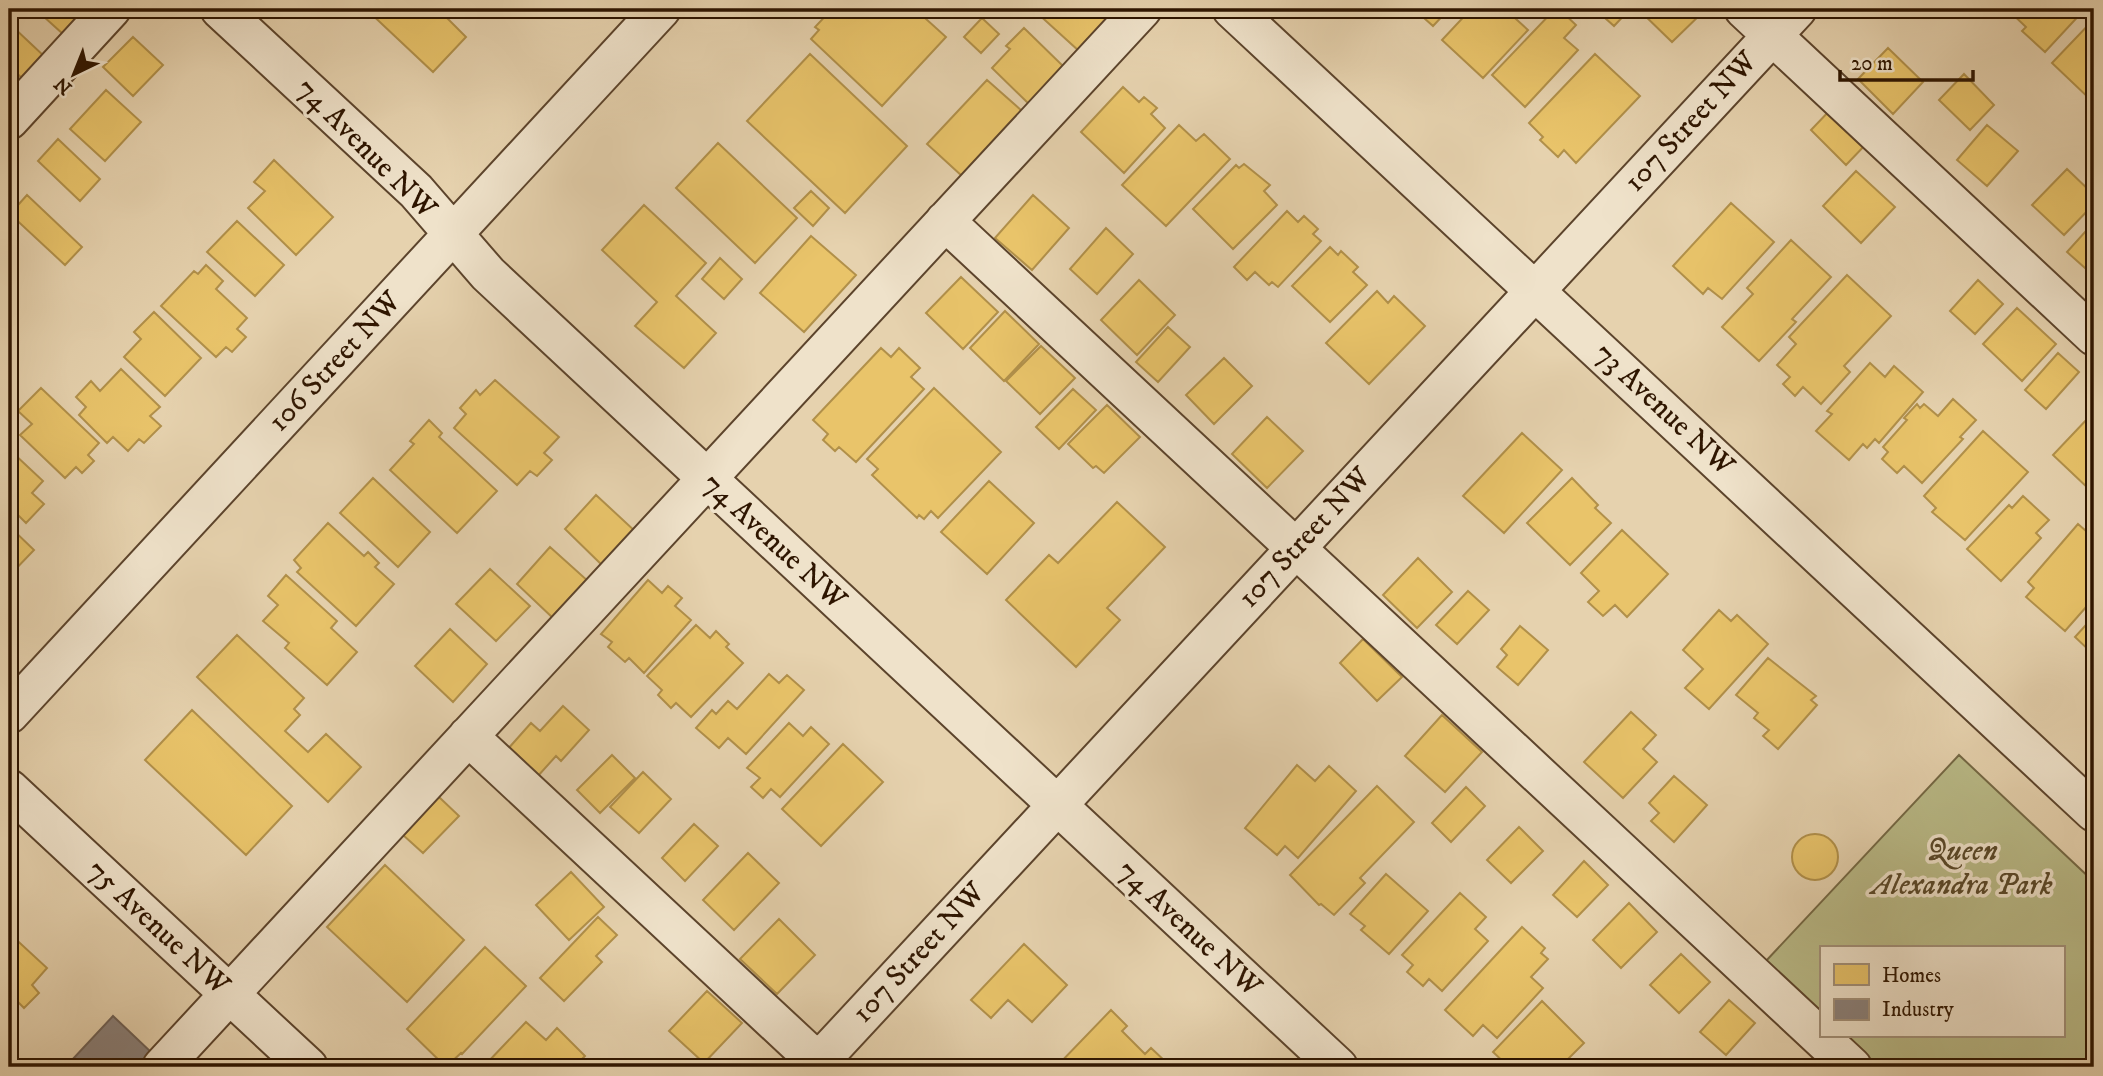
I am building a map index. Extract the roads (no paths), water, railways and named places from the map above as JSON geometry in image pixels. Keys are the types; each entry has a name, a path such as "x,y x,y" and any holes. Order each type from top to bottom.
{"street":[{"path":"9,120 111,9"},
{"name":"74 Avenue NW","path":"220,9 416,191 488,274 1338,1067"},
{"name":"106 Street NW","path":"9,715 661,9"},
{"path":"162,1067 1142,9"},
{"name":"73 Avenue NW","path":"1232,9 2094,812"},
{"path":"1744,9 1784,22 2094,336"},
{"name":"107 Street NW","path":"818,1066 1056,805 1784,22"},
{"path":"945,221 1820,1037"},
{"path":"468,736 818,1066"},
{"name":"75 Avenue NW","path":"9,789 308,1067"},
{"path":"1821,1038 1852,1067"}],"park label":[{"name":"Queen Alexandra Park","path":"1962,868"}]}
